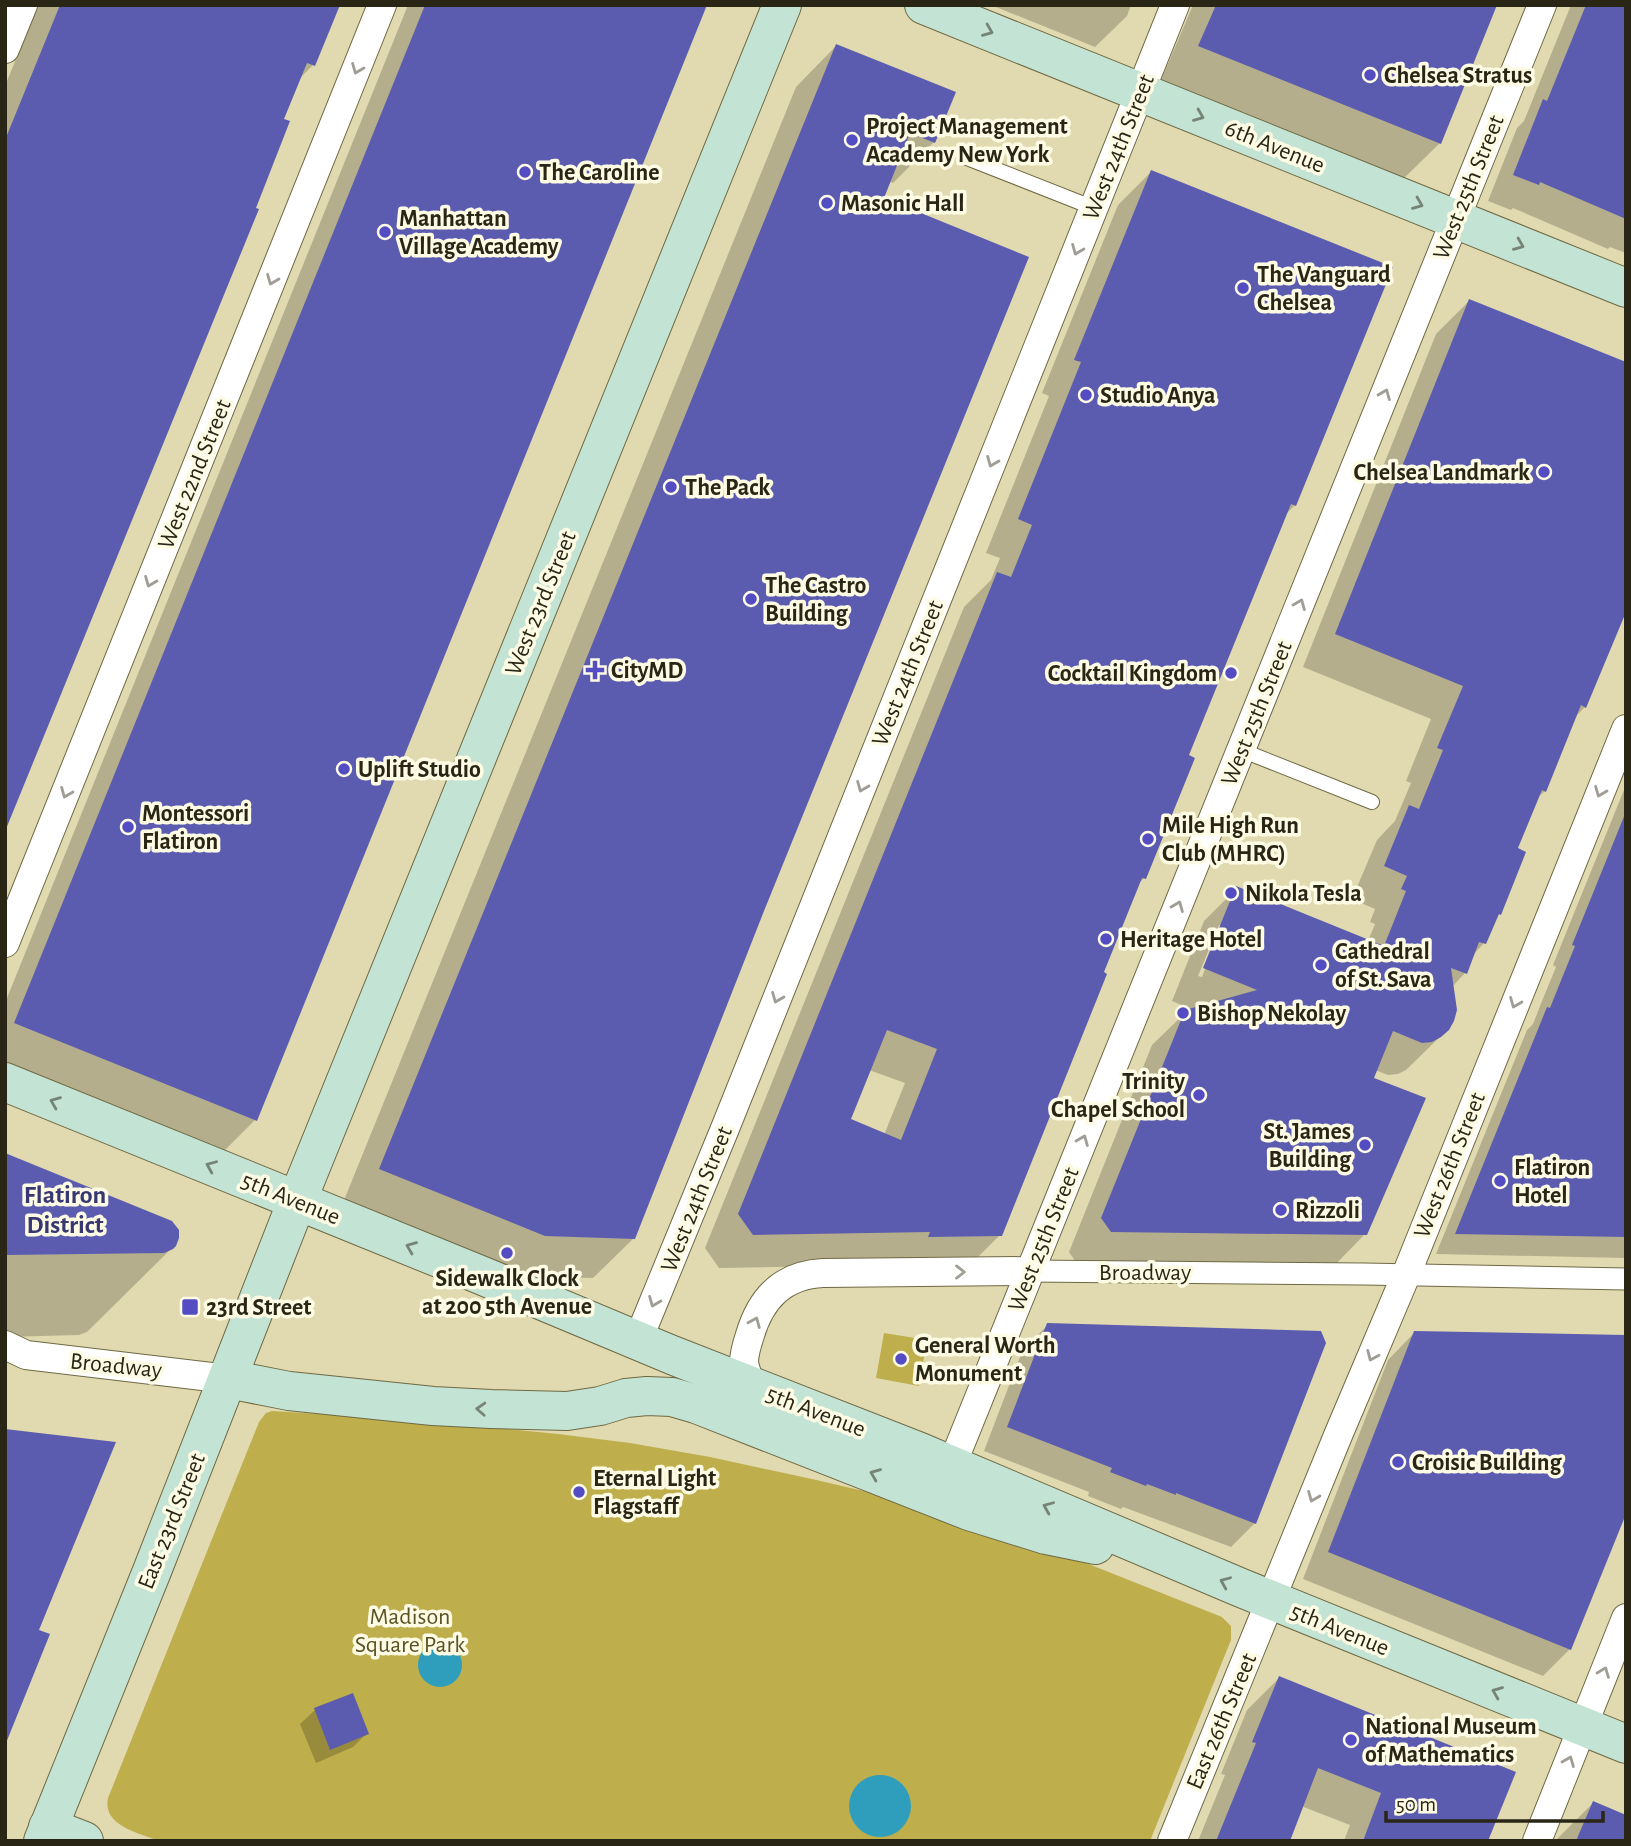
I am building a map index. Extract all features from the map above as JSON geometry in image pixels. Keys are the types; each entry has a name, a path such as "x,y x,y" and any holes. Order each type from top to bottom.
{"main road":[{"name":"West 23rd Street","path":"297,1201 782,5"},
{"name":"6th Avenue","path":"924,5 1626,288"},
{"name":"5th Avenue","path":"5,1082 754,1387 945,1482 1178,1562 1626,1744"},
{"name":"East 23rd Street","path":"46,1834 297,1201"},
{"path":"228,1379 289,1391 433,1406 526,1411 567,1411 600,1406 636,1396 672,1397 945,1482"},
{"path":"46,1834 84,1841"}],"street":[{"path":"5,49 23,5"},
{"name":"West 22nd Street","path":"5,943 382,5"},
{"name":"West 24th Street","path":"638,1340 1175,5"},
{"name":"West 25th Street","path":"945,1482 1542,5"},
{"name":"West 26th Street","path":"1271,1600 1406,1275 1626,729"},
{"name":"Broadway","path":"754,1387 744,1360 751,1329 768,1299 784,1284 802,1275 1030,1271 1626,1279"},
{"name":"Broadway","path":"5,1345 26,1355 228,1379"},
{"name":"East 26th Street","path":"1172,1841 1271,1600"},
{"path":"1537,1841 1626,1618"}],"lane":[{"path":"967,158 1094,208"},
{"path":"1241,750 1372,802"}],"green space":[{"path":"884,1333 927,1340 919,1386 876,1378"},
{"name":"Madison Square Park","path":"272,1411 428,1421 630,1443 710,1457 902,1500 1000,1529 1222,1617 1231,1626 1231,1640 1150,1841 159,1841 116,1822 108,1808 108,1798 259,1422 266,1413"}],"water":[{"path":"440,1643 455,1650 462,1665 455,1680 440,1687 425,1680 418,1665 425,1650"},
{"path":"880,1775 902,1784 911,1806 902,1828 880,1837 858,1828 849,1806 858,1784"}],"building":[{"path":"60,5 340,5 315,66 307,63 284,119 290,121 256,208 259,209 6,829 5,140"},
{"path":"425,5 707,5 257,1121 14,1023"},
{"name":"Chelsea Stratus","path":"1216,5 1497,5 1441,144 1198,46"},
{"path":"1586,5 1626,5 1626,219 1540,182 1539,185 1513,175 1543,99 1547,101"},
{"path":"836,44 956,92 935,143 910,133 884,198 1029,257 764,911 635,1239 545,1236 379,1169"},
{"path":"1151,170 1393,267 1296,506 1291,504 1189,755 1195,758 1146,879 1142,878 1129,910 1104,972 1107,974 1002,1236 928,1237 930,1232 753,1235 738,1214 997,572 1011,577 1032,525 1018,519 1081,362 1074,360","holes":["887,1030 937,1049 901,1140 851,1119"]},
{"path":"1469,299 1626,362 1626,612 1586,708 1581,705 1546,792 1542,790 1518,848 1526,852 1501,915 1499,914 1486,944 1479,942 1467,974 1451,968 1457,1010 1449,1030 1432,1042 1422,1043 1393,1031 1374,1078 1426,1098 1367,1235 1111,1232 1101,1218 1185,1010 1257,990 1203,968 1236,886 1384,946 1406,891 1401,889 1407,876 1384,866 1409,805 1419,809 1443,750 1437,748 1463,686 1335,634"},
{"path":"1625,814 1626,1237 1455,1234 1547,1007 1550,1008 1575,946 1572,945"},
{"path":"5,1153 172,1221 179,1230 176,1246 164,1253 5,1255"},
{"path":"1047,1323 1321,1331 1326,1343 1256,1524 1176,1493 1147,1484 1146,1486 1110,1472 1112,1468 1007,1427"},
{"path":"1414,1331 1626,1335 1626,1514 1571,1650 1328,1552"},
{"path":"5,1429 116,1442 39,1630 50,1634 6,1743"},
{"path":"1279,1676 1516,1772 1488,1841 1363,1841 1381,1793 1318,1768 1290,1841 1216,1841 1256,1743 1252,1742"},
{"path":"353,1693 369,1734 330,1750 314,1708"},
{"path":"1593,1801 1626,1815 1626,1841 1576,1841"}],"place":[{"name":"Chelsea Stratus","path":"1370,75"},
{"name":"Project Management Academy New York","path":"852,140"},
{"name":"The Caroline","path":"525,172"},
{"name":"Masonic Hall","path":"827,203"},
{"name":"Manhattan Village Academy","path":"385,232"},
{"name":"The Vanguard Chelsea","path":"1243,288"},
{"name":"Studio Anya","path":"1086,395"},
{"name":"Chelsea Landmark","path":"1544,472"},
{"name":"The Pack","path":"671,487"},
{"name":"The Castro Building","path":"751,599"},
{"name":"CityMD","path":"595,670"},
{"name":"Cocktail Kingdom","path":"1231,673"},
{"name":"Uplift Studio","path":"344,769"},
{"name":"Montessori Flatiron","path":"128,827"},
{"name":"Mile High Run Club (MHRC)","path":"1148,839"},
{"name":"Nikola Tesla","path":"1231,893"},
{"name":"Heritage Hotel","path":"1106,939"},
{"name":"Cathedral of St. Sava","path":"1321,965"},
{"name":"Bishop Nekolay","path":"1183,1013"},
{"name":"Trinity Chapel School","path":"1199,1095"},
{"name":"St. James Building","path":"1365,1145"},
{"name":"Flatiron Hotel","path":"1500,1181"},
{"name":"Rizzoli","path":"1281,1210"},
{"name":"Sidewalk Clock at 200 5th Avenue","path":"507,1253"},
{"name":"23rd Street","path":"190,1307"},
{"name":"General Worth Monument","path":"901,1359"},
{"name":"Croisic Building","path":"1398,1462"},
{"name":"Eternal Light Flagstaff","path":"579,1492"},
{"name":"National Museum of Mathematics","path":"1351,1740"}],"district":[{"name":"Flatiron District","path":"65,1209"}]}
